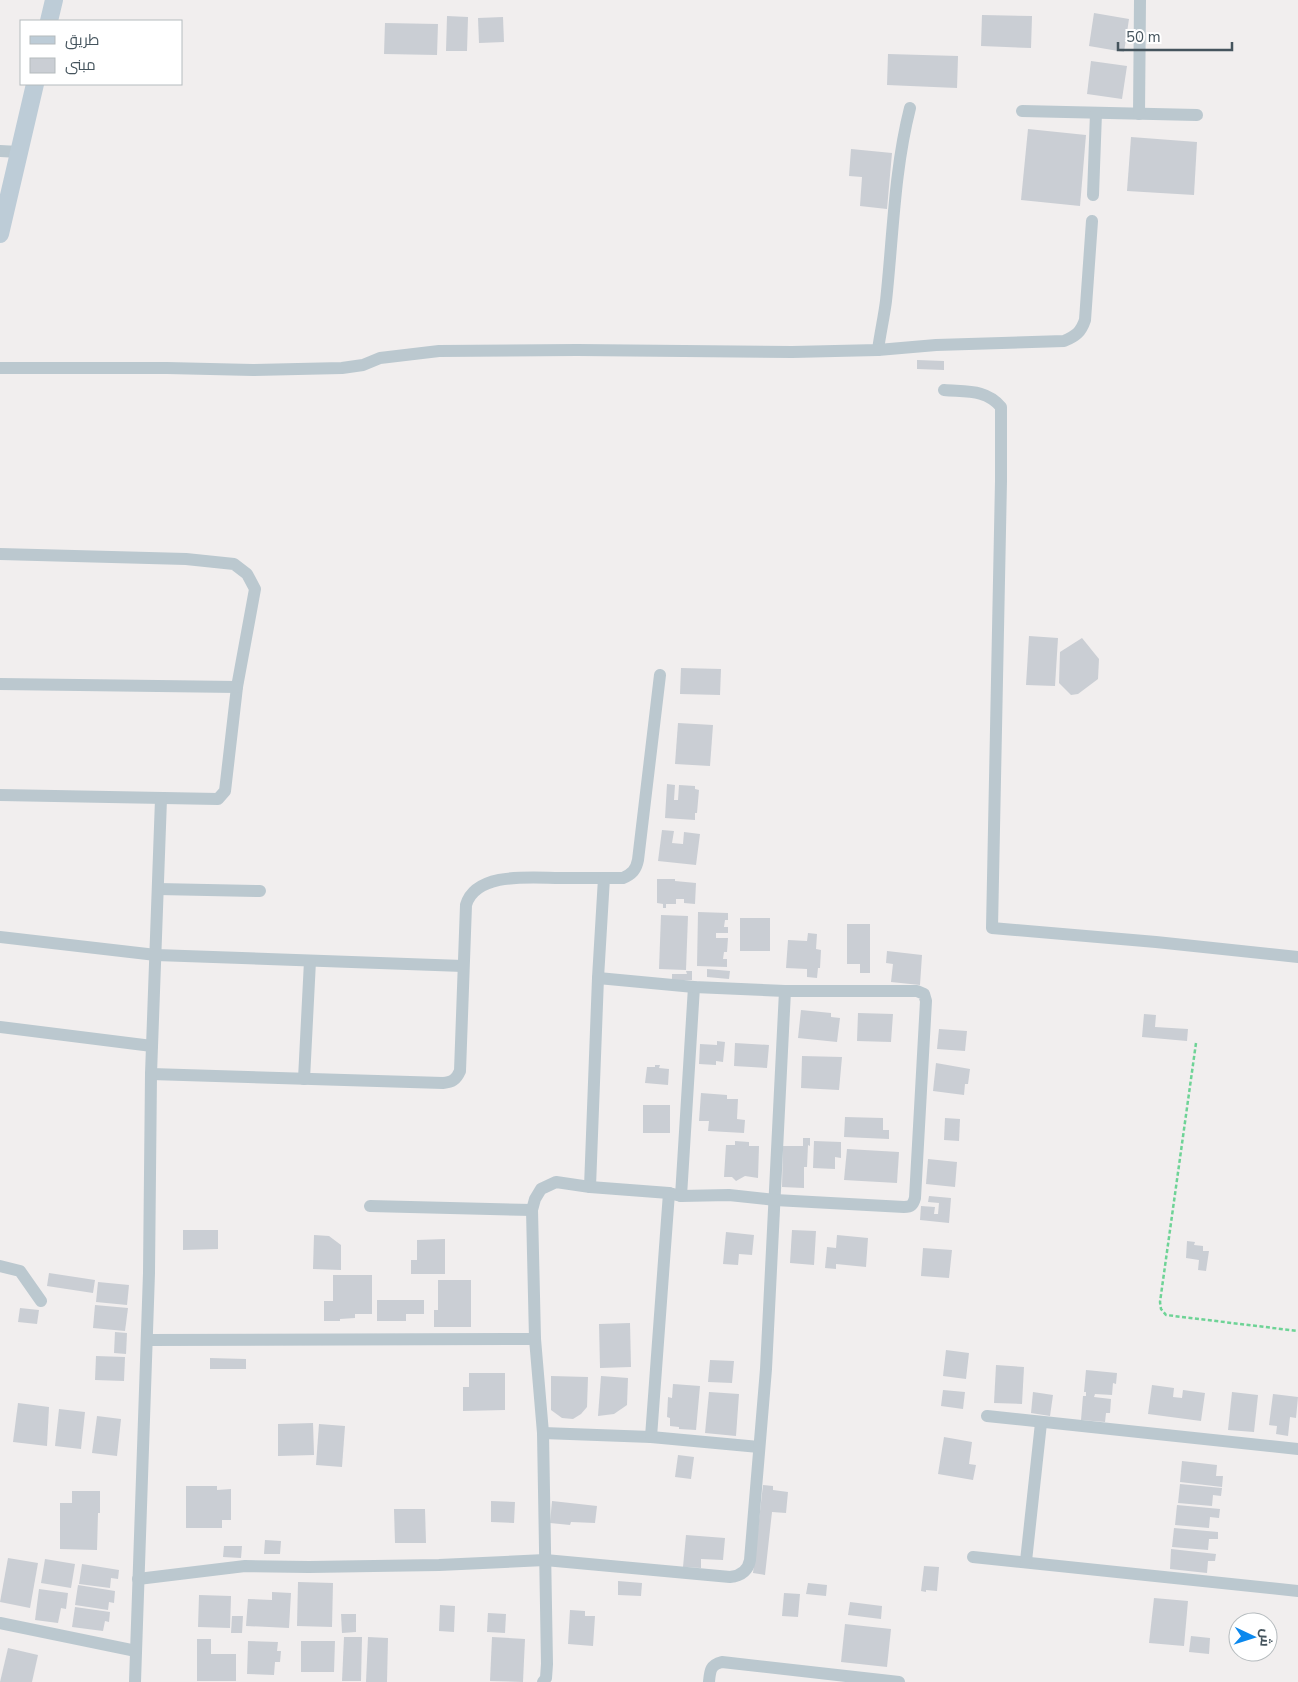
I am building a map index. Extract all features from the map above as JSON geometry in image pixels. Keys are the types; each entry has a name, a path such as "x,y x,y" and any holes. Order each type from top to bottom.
{"main road":[{"path":"49,20 54,0"},
{"path":"0,234 35,85"}],"street":[{"path":"1139,114 1140,0"},
{"path":"878,350 886,302 898,172 904,131 910,108"},
{"path":"1022,112 1197,115"},
{"path":"1093,195 1096,113"},
{"path":"0,151 19,152"},
{"path":"0,368 253,370 342,368 363,365 380,358 439,351 792,352 1064,341 1075,336 1081,330 1085,320 1092,222"},
{"path":"944,390 984,394 994,400 1000,408 1001,481 992,928 1156,942 1298,957"},
{"path":"0,554 186,559 234,564 247,574 255,589 237,686 223,795 218,799 0,795"},
{"path":"151,1074 452,1082 457,1078 460,1071 463,966 468,898 474,891 485,884 514,878 623,878 637,868 660,675"},
{"path":"0,684 237,686"},
{"path":"135,1682 147,1340 151,1074 161,799"},
{"path":"590,1187 604,878"},
{"path":"158,889 260,891"},
{"path":"0,937 156,956 463,966"},
{"path":"304,1079 310,961"},
{"path":"543,1682 546,1678 547,1664 543,1433 535,1339 532,1210 535,1199 541,1189 556,1182 675,1195 729,1195 775,1200 904,1207 909,1207 914,1203 926,1000 924,994 917,991 785,991 694,987 598,978"},
{"path":"651,1437 694,987"},
{"path":"138,1579 245,1566 439,1565 545,1560 737,1577 748,1567 750,1560 766,1368 785,991"},
{"path":"0,1026 152,1046"},
{"path":"370,1206 532,1210"},
{"path":"0,1266 20,1271 41,1301"},
{"path":"147,1340 535,1339"},
{"path":"987,1416 1298,1449"},
{"path":"1026,1561 1041,1423"},
{"path":"543,1433 651,1437 759,1447"},
{"path":"973,1557 1026,1561 1298,1591"},
{"path":"0,1623 136,1651"},
{"path":"709,1682 710,1668 722,1662 792,1676 899,1682"}],"path":[{"path":"1196,1043 1161,1309 1166,1316 1298,1331"}],"building":[{"path":"1094,13 1129,19 1124,52 1089,46"},
{"path":"982,15 1032,16 1031,48 981,46"},
{"path":"447,16 468,17 467,51 446,51"},
{"path":"503,17 504,42 479,43 478,18"},
{"path":"385,23 438,24 437,55 384,54"},
{"path":"888,54 958,56 957,88 887,85"},
{"path":"1091,61 1127,66 1122,99 1087,94"},
{"path":"1028,129 1086,135 1080,206 1021,200"},
{"path":"1131,137 1197,142 1194,195 1127,191"},
{"path":"851,149 892,153 887,209 860,206 862,177 849,176"},
{"path":"917,360 944,361 944,370 917,369"},
{"path":"1029,636 1058,638 1055,686 1026,685"},
{"path":"1082,638 1099,659 1098,679 1078,694 1071,695 1059,683 1060,652"},
{"path":"681,668 721,669 720,695 680,694"},
{"path":"678,723 713,725 710,766 675,764"},
{"path":"667,784 675,785 674,800 678,800 679,785 695,786 695,789 699,790 695,820 665,818"},
{"path":"662,830 674,831 672,843 683,844 684,832 700,834 696,865 658,861"},
{"path":"657,879 675,879 675,881 696,883 695,904 684,903 684,899 676,899 676,904 666,904 666,908 663,908 663,904 657,903"},
{"path":"698,912 728,913 728,920 725,920 724,927 728,927 728,933 716,933 716,938 728,938 727,952 724,952 723,959 727,959 727,967 697,966"},
{"path":"661,915 688,916 686,970 659,969"},
{"path":"740,918 770,918 770,951 740,951"},
{"path":"847,924 870,924 870,973 860,973 860,964 847,964"},
{"path":"808,933 817,934 816,949 821,950 820,968 818,968 817,978 807,977 807,969 786,968 788,940 807,941"},
{"path":"887,951 922,955 920,985 891,982 893,964 886,963"},
{"path":"707,969 730,971 729,979 707,977"},
{"path":"686,971 692,971 692,980 672,980 672,974 687,974"},
{"path":"801,1010 831,1013 831,1017 840,1018 837,1042 798,1038"},
{"path":"858,1013 893,1014 891,1042 857,1041"},
{"path":"1144,1014 1156,1015 1155,1027 1188,1029 1187,1041 1142,1037"},
{"path":"939,1029 967,1031 965,1051 937,1049"},
{"path":"717,1041 725,1042 723,1062 716,1061 716,1065 699,1064 700,1044 717,1045"},
{"path":"735,1043 769,1045 767,1068 734,1066"},
{"path":"802,1056 842,1057 839,1090 801,1088"},
{"path":"936,1063 970,1069 964,1095 933,1091"},
{"path":"655,1065 660,1065 659,1068 669,1069 668,1085 645,1083 647,1067 655,1067"},
{"path":"701,1093 727,1095 727,1099 738,1099 737,1119 745,1120 744,1133 708,1131 709,1121 699,1121"},
{"path":"643,1105 670,1105 670,1133 643,1133"},
{"path":"845,1117 883,1118 883,1130 889,1130 889,1139 844,1137"},
{"path":"945,1118 960,1119 959,1141 944,1140"},
{"path":"803,1138 810,1138 807,1167 804,1167 804,1188 782,1187 783,1146 803,1146"},
{"path":"735,1141 749,1142 749,1146 759,1146 758,1178 745,1176 736,1181 732,1177 724,1177 726,1145 735,1145"},
{"path":"814,1141 841,1142 841,1158 835,1157 835,1169 813,1168"},
{"path":"847,1149 899,1152 897,1183 844,1180"},
{"path":"928,1159 957,1162 955,1187 926,1184"},
{"path":"929,1196 951,1198 949,1223 920,1220 921,1206 935,1207 934,1214 938,1214 939,1203 928,1202"},
{"path":"183,1230 218,1230 218,1249 183,1250"},
{"path":"792,1230 816,1231 814,1265 790,1263"},
{"path":"726,1232 754,1235 752,1255 739,1254 738,1265 723,1264"},
{"path":"314,1235 329,1236 341,1245 341,1270 313,1269"},
{"path":"837,1235 868,1238 866,1267 836,1264 836,1269 825,1268 827,1247 836,1248"},
{"path":"445,1239 445,1274 411,1274 411,1260 417,1260 417,1240"},
{"path":"1187,1241 1195,1242 1194,1245 1203,1246 1203,1251 1209,1251 1206,1271 1198,1270 1199,1260 1186,1258"},
{"path":"923,1248 952,1250 949,1278 921,1276"},
{"path":"49,1273 95,1280 93,1293 47,1286"},
{"path":"333,1275 372,1275 372,1314 355,1314 355,1318 340,1319 340,1321 324,1321 324,1301 333,1301"},
{"path":"438,1280 471,1280 471,1327 434,1327 434,1310 438,1310"},
{"path":"98,1282 129,1285 127,1305 96,1302"},
{"path":"377,1300 424,1300 424,1314 406,1314 406,1321 377,1321"},
{"path":"95,1305 128,1308 125,1331 93,1328"},
{"path":"20,1308 39,1310 37,1324 18,1322"},
{"path":"630,1323 631,1367 600,1368 599,1324"},
{"path":"115,1332 127,1333 126,1354 114,1353"},
{"path":"946,1350 969,1353 966,1379 943,1376"},
{"path":"96,1356 125,1357 124,1381 95,1380"},
{"path":"210,1358 246,1359 246,1369 210,1369"},
{"path":"710,1360 734,1361 732,1383 708,1382"},
{"path":"996,1365 1024,1367 1022,1404 994,1403"},
{"path":"1086,1370 1117,1373 1116,1384 1113,1383 1112,1395 1095,1394 1094,1397 1111,1399 1110,1413 1106,1413 1105,1422 1081,1420 1083,1396 1086,1396 1086,1392 1084,1392"},
{"path":"469,1373 505,1373 505,1410 463,1411 463,1387 469,1387"},
{"path":"551,1376 588,1377 587,1407 581,1414 573,1419 562,1418 551,1410"},
{"path":"601,1376 628,1378 627,1405 614,1414 598,1416"},
{"path":"673,1384 700,1386 696,1430 679,1429 679,1427 670,1426 670,1418 667,1417 668,1397 672,1398"},
{"path":"1152,1385 1174,1388 1173,1397 1182,1398 1183,1390 1205,1393 1201,1421 1148,1414"},
{"path":"943,1390 965,1392 963,1409 941,1406"},
{"path":"709,1392 739,1394 736,1436 705,1433"},
{"path":"1033,1392 1053,1395 1050,1416 1031,1413"},
{"path":"1232,1392 1258,1395 1254,1432 1228,1430"},
{"path":"1273,1394 1298,1397 1296,1418 1290,1417 1288,1436 1276,1434 1277,1426 1269,1425"},
{"path":"18,1403 49,1407 47,1446 13,1442"},
{"path":"59,1409 85,1412 81,1449 55,1446"},
{"path":"97,1416 121,1419 117,1456 92,1453"},
{"path":"313,1423 314,1455 278,1456 278,1424"},
{"path":"319,1424 345,1426 342,1467 316,1465"},
{"path":"944,1437 972,1442 969,1464 976,1465 973,1480 938,1474"},
{"path":"678,1455 694,1457 691,1479 675,1477"},
{"path":"1182,1461 1217,1465 1216,1476 1223,1476 1222,1487 1180,1482"},
{"path":"1180,1484 1222,1488 1221,1496 1213,1495 1212,1506 1178,1503"},
{"path":"763,1485 773,1486 773,1490 788,1492 786,1513 772,1512 765,1575 753,1573"},
{"path":"186,1486 217,1486 217,1490 231,1489 231,1520 222,1520 222,1528 186,1528"},
{"path":"72,1491 100,1491 97,1550 60,1549 60,1503 72,1503"},
{"path":"491,1501 515,1502 514,1523 491,1522"},
{"path":"552,1501 597,1506 595,1523 571,1522 570,1525 550,1523"},
{"path":"1177,1505 1220,1509 1219,1518 1210,1517 1209,1528 1175,1525"},
{"path":"394,1509 425,1509 426,1543 395,1543"},
{"path":"1174,1528 1218,1532 1218,1539 1209,1539 1208,1550 1172,1547"},
{"path":"686,1535 725,1538 723,1560 701,1559 701,1568 683,1567"},
{"path":"265,1540 281,1541 280,1554 264,1554"},
{"path":"224,1546 242,1546 241,1558 223,1557"},
{"path":"1171,1549 1216,1554 1215,1561 1208,1561 1207,1573 1170,1569"},
{"path":"8,1558 38,1563 30,1608 0,1602"},
{"path":"45,1559 75,1564 71,1588 41,1583"},
{"path":"82,1564 119,1570 118,1579 111,1578 110,1588 79,1584"},
{"path":"924,1566 939,1567 937,1591 921,1591"},
{"path":"618,1581 642,1583 641,1596 618,1595"},
{"path":"298,1582 333,1583 332,1627 297,1626"},
{"path":"808,1583 827,1585 826,1596 806,1594"},
{"path":"78,1585 115,1591 114,1603 109,1602 108,1610 75,1605"},
{"path":"39,1589 68,1593 66,1609 61,1608 58,1623 35,1620"},
{"path":"272,1592 291,1593 289,1628 246,1626 248,1599 272,1600"},
{"path":"784,1593 800,1594 798,1617 782,1616"},
{"path":"199,1595 231,1596 230,1628 198,1627"},
{"path":"1154,1598 1188,1601 1184,1646 1149,1643"},
{"path":"850,1602 882,1606 881,1619 848,1615"},
{"path":"440,1605 455,1606 454,1632 439,1631"},
{"path":"75,1607 110,1612 109,1622 105,1621 103,1631 72,1627"},
{"path":"570,1610 585,1611 585,1616 595,1616 593,1646 568,1644"},
{"path":"488,1613 506,1614 505,1633 487,1632"},
{"path":"341,1614 356,1614 356,1632 342,1633"},
{"path":"232,1616 243,1616 242,1633 231,1633"},
{"path":"845,1624 891,1629 887,1667 841,1662"},
{"path":"1191,1636 1210,1638 1209,1654 1189,1652"},
{"path":"344,1637 362,1637 361,1681 342,1681"},
{"path":"368,1637 388,1638 387,1682 366,1682"},
{"path":"492,1637 525,1639 523,1682 490,1681"},
{"path":"197,1639 211,1639 211,1654 236,1654 236,1681 197,1681"},
{"path":"248,1641 278,1642 277,1651 281,1651 280,1662 275,1662 274,1675 247,1674"},
{"path":"301,1641 335,1641 334,1672 301,1672"},
{"path":"8,1648 38,1655 32,1682 0,1682"}]}
